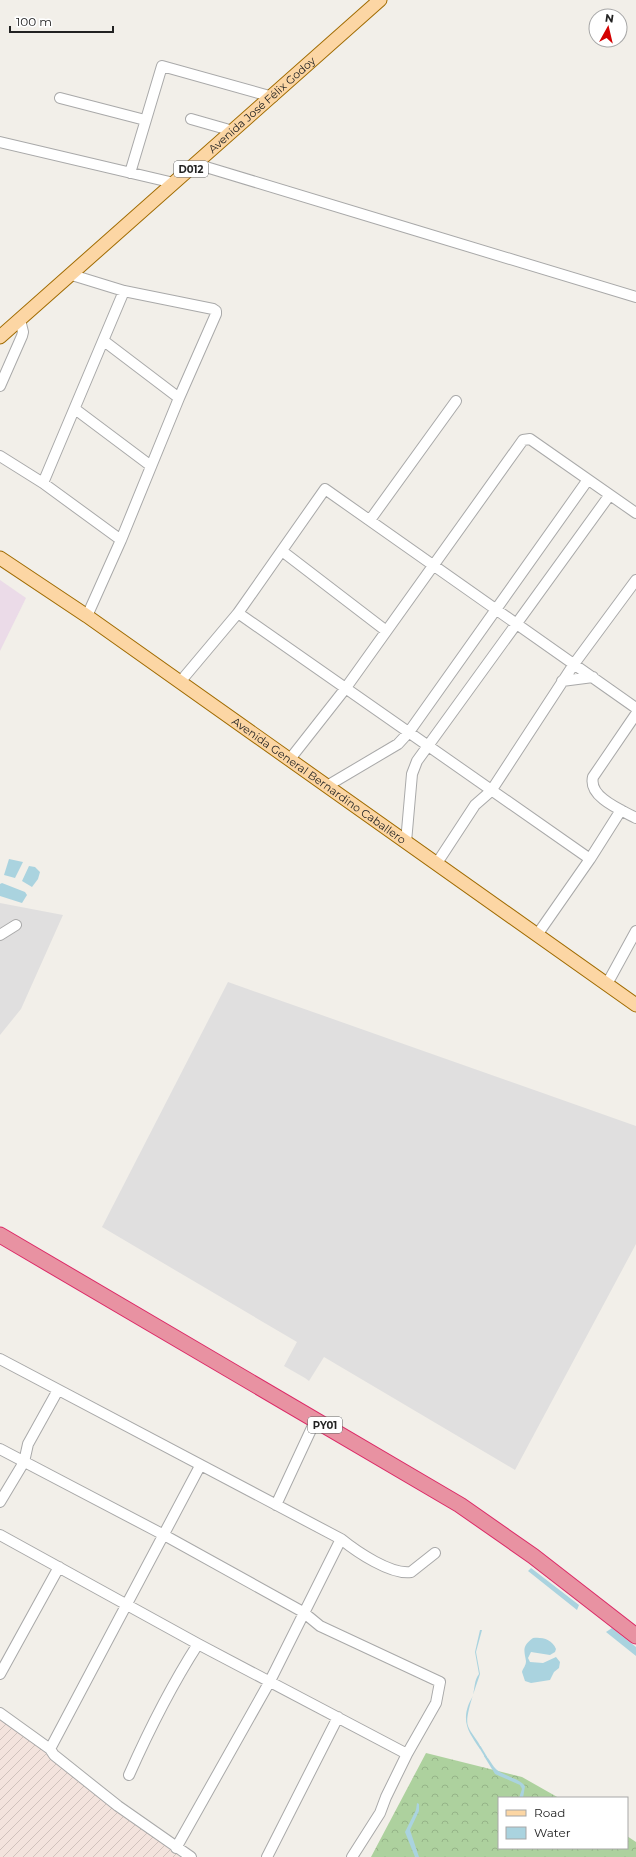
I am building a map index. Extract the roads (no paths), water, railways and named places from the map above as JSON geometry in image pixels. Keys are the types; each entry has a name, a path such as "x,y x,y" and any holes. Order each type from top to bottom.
{"highway":[{"name":"PY01","path":"0,1235 316,1419 460,1505 533,1556 636,1636"}],"main road":[{"name":"Avenida José Félix Godoy","path":"0,337 233,132 380,0"},
{"name":"Avenida General Bernardino Caballero","path":"0,558 88,616 636,1005"}],"street":[{"path":"130,173 162,66 273,96"},
{"path":"60,98 145,120"},
{"path":"191,119 233,132"},
{"path":"0,142 174,184"},
{"path":"196,164 322,200 392,224 636,298"},
{"path":"72,274 124,291 216,311 151,466 122,540 88,616"},
{"path":"43,483 124,291"},
{"path":"0,386 22,336 23,332 20,320"},
{"path":"104,341 179,398"},
{"path":"370,520 456,400"},
{"path":"75,410 151,466"},
{"path":"290,759 345,688 385,630 523,440 530,439 587,481 636,513"},
{"path":"0,456 43,483 122,540"},
{"path":"327,786 398,744 409,732 587,481"},
{"path":"180,682 238,613 325,489 636,708"},
{"path":"406,842 412,774 417,760 609,496"},
{"path":"282,551 385,630"},
{"path":"436,863 475,805 491,791 562,681 636,580"},
{"path":"238,613 590,859"},
{"path":"562,681 593,677"},
{"path":"636,714 593,777 592,781 592,785 600,795 621,810 636,818"},
{"path":"537,935 590,859 621,810"},
{"path":"0,934 16,925"},
{"path":"607,984 636,931"},
{"path":"0,1359 200,1466 341,1539 369,1558 397,1571 404,1573 411,1572 435,1553"},
{"path":"0,1502 24,1462 28,1444 58,1390"},
{"path":"276,1505 316,1419"},
{"path":"0,1449 164,1535 303,1612 320,1626 440,1682 436,1703 407,1754 386,1797 380,1813 352,1857"},
{"path":"50,1749 200,1466"},
{"path":"0,1535 59,1566 198,1644 407,1754"},
{"path":"176,1848 270,1681 303,1612 341,1539"},
{"path":"0,1674 59,1566"},
{"path":"129,1775 150,1728 179,1674 198,1644"},
{"path":"0,1713 50,1749 54,1755 118,1806 176,1848 191,1857"},
{"path":"267,1857 338,1717"}],"water":[{"path":"9,859 23,862 15,878 4,875"},
{"path":"29,866 35,867 40,872 38,879 32,887 22,881"},
{"path":"2,883 25,892 27,895 22,903 0,896 0,884"},
{"path":"531,1568 579,1605 577,1610 528,1571"},
{"path":"612,1628 636,1647 636,1656 606,1632"},
{"path":"480,1630 482,1630 476,1652 480,1674 473,1695 475,1682 479,1674 475,1652"},
{"path":"533,1638 546,1639 552,1643 556,1649 555,1652 550,1655 531,1652 528,1658 530,1662 543,1663 556,1657 560,1662 559,1668 554,1672 550,1680 531,1683 525,1681 522,1672 526,1663 524,1651 527,1643"},
{"path":"472,1697 467,1722 469,1729 480,1745 480,1749 470,1734 468,1729 466,1718 466,1712"},
{"path":"485,1755 488,1758 497,1770 519,1781 525,1786 523,1797 519,1797 522,1789 520,1785 495,1774 484,1756"},
{"path":"417,1803 419,1804 419,1811 410,1830 419,1857 415,1857 405,1832 416,1810"}],"waterway":[{"path":"480,1747 486,1757"}]}
